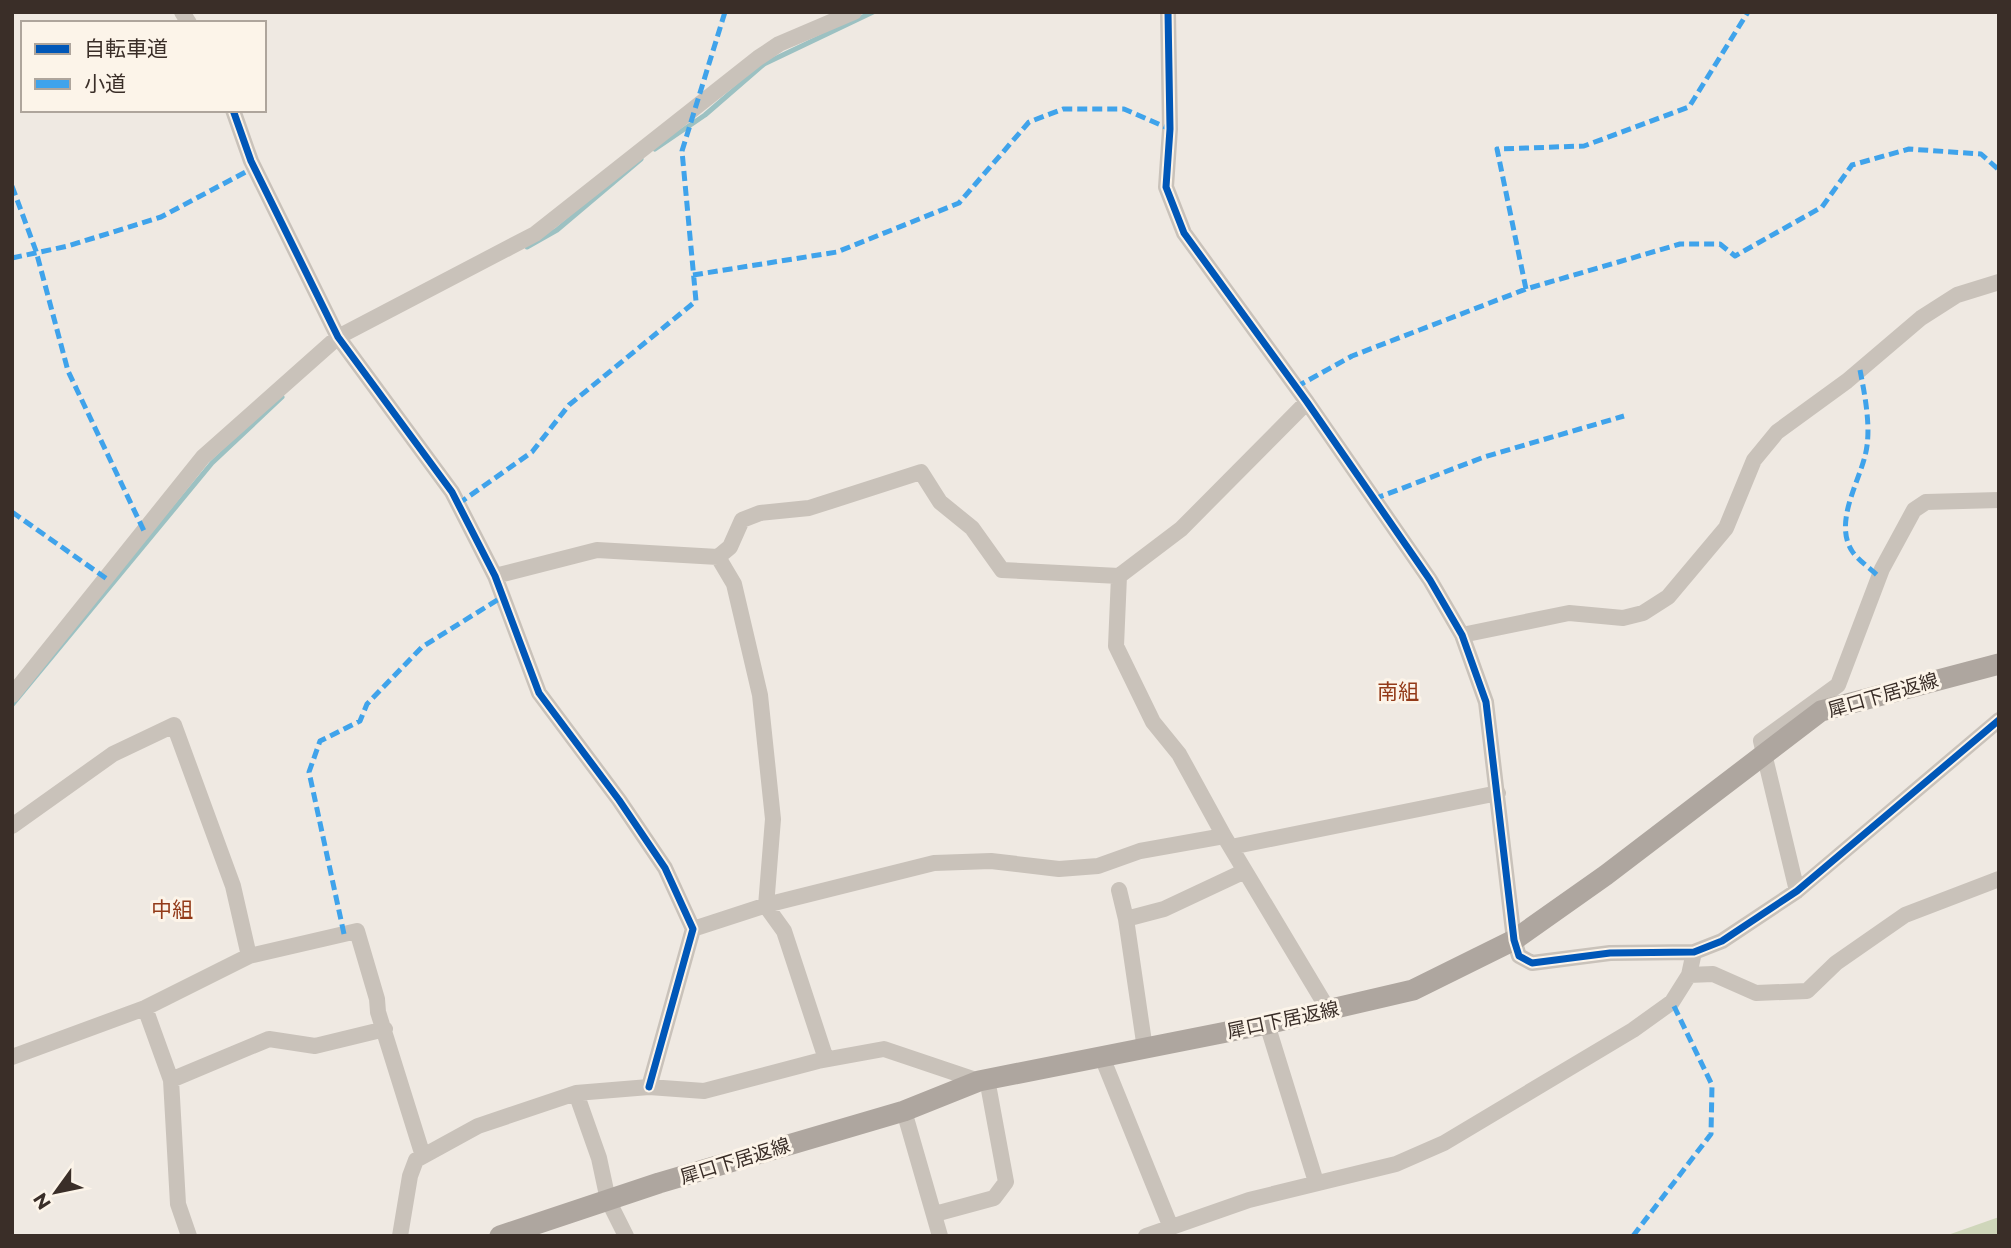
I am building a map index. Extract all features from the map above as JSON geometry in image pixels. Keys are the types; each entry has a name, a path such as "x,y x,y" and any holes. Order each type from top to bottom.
{"main road":[{"name":"犀口下居返線","path":"500,1236 608,1200 904,1111 983,1080 1267,1024 1413,990 1514,940 1606,875 1821,711 1999,664"}],"street":[{"path":"12,695 203,457 338,337 535,234 758,58 779,44 854,12"},
{"path":"1168,12 1170,129 1166,187 1184,233 1307,402 1430,579 1462,635 1486,702 1514,940 1519,956 1532,963 1610,953 1694,953 1721,941 1797,891 1999,720"},
{"path":"234,112 251,160 338,337 452,492 495,576 539,693 666,868 693,929 649,1087"},
{"path":"1462,635 1569,613 1623,618 1643,614 1668,597 1726,528 1754,460 1777,432 1847,381 1921,318 1957,295 1999,282"},
{"path":"495,576 597,550 719,557 730,547 742,520 760,513 809,508 922,472 940,502 972,528 1002,570 1119,576 1181,529 1307,402"},
{"path":"1797,891 1761,741 1838,685 1882,569 1914,510 1926,502 1999,500"},
{"path":"719,557 734,584 760,695 773,819 766,906 784,931 826,1059"},
{"path":"1119,576 1116,646 1153,722 1179,754 1329,1011"},
{"path":"12,826 113,754 174,725 233,886 249,956"},
{"path":"693,929 766,906 934,863 990,861 1059,869 1098,866 1140,851 1228,841 1498,793"},
{"path":"1126,919 1164,909 1245,871"},
{"path":"1689,975 1713,974 1756,993 1807,991 1836,963 1905,915 1999,879"},
{"path":"1119,890 1126,919 1145,1049"},
{"path":"12,1057 145,1008 249,956 357,931 377,999 378,1012 386,1029 390,1054 423,1156"},
{"path":"1146,1236 1170,1225 1316,1182 1396,1164 1444,1143 1633,1030 1672,1002 1689,975 1694,953"},
{"path":"145,1008 171,1080 178,1204 189,1236"},
{"path":"1267,1024 1316,1182"},
{"path":"171,1080 269,1039 315,1046 386,1029"},
{"path":"400,1236 410,1175 416,1160 478,1126 576,1093 649,1087 704,1091 826,1059 884,1049 983,1080 1006,1182 994,1198 935,1213"},
{"path":"1102,1057 1170,1225"},
{"path":"576,1093 599,1158 608,1200 626,1236"},
{"path":"904,1111 940,1236"}],"green space":[{"path":"1999,1217 1999,1236 1945,1236"}],"waterway":[{"path":"655,149 705,115 764,64 873,12"},
{"path":"527,247 557,230 641,159"},
{"path":"12,705 212,463 282,397"}],"marked path":[{"path":"458,504 532,452 569,405 696,301 682,151 725,12"},
{"path":"1526,289 1497,149 1584,146 1689,107 1748,12"},
{"path":"693,275 837,252 959,203 1029,122 1063,109 1124,109 1170,129"},
{"path":"1296,387 1352,356 1526,289 1680,244 1720,244 1735,256 1822,207 1852,165 1909,149 1981,154 1999,170"},
{"path":"12,258 68,246 161,217 255,167"},
{"path":"12,186 36,251 68,371 144,531"},
{"path":"1860,370 1867,413 1867,446 1849,503 1845,528 1852,551 1879,577"},
{"path":"1374,499 1484,457 1624,416"},
{"path":"12,512 107,579"},
{"path":"344,934 309,772 320,741 360,721 367,704 422,647 502,597"},
{"path":"1633,1236 1711,1134 1712,1085 1672,1002"}],"cycle path":[{"path":"1168,12 1170,129 1166,187 1184,233 1307,402 1430,580 1462,635 1486,702 1514,940 1519,956 1532,963 1610,953 1694,952 1722,941 1797,891 1999,720"},
{"path":"234,112 251,161 338,337 452,492 495,576 539,693 619,800 665,868 693,929 649,1087"}],"district":[{"name":"南組","path":"1398,691"},
{"name":"中組","path":"172,909"}]}
